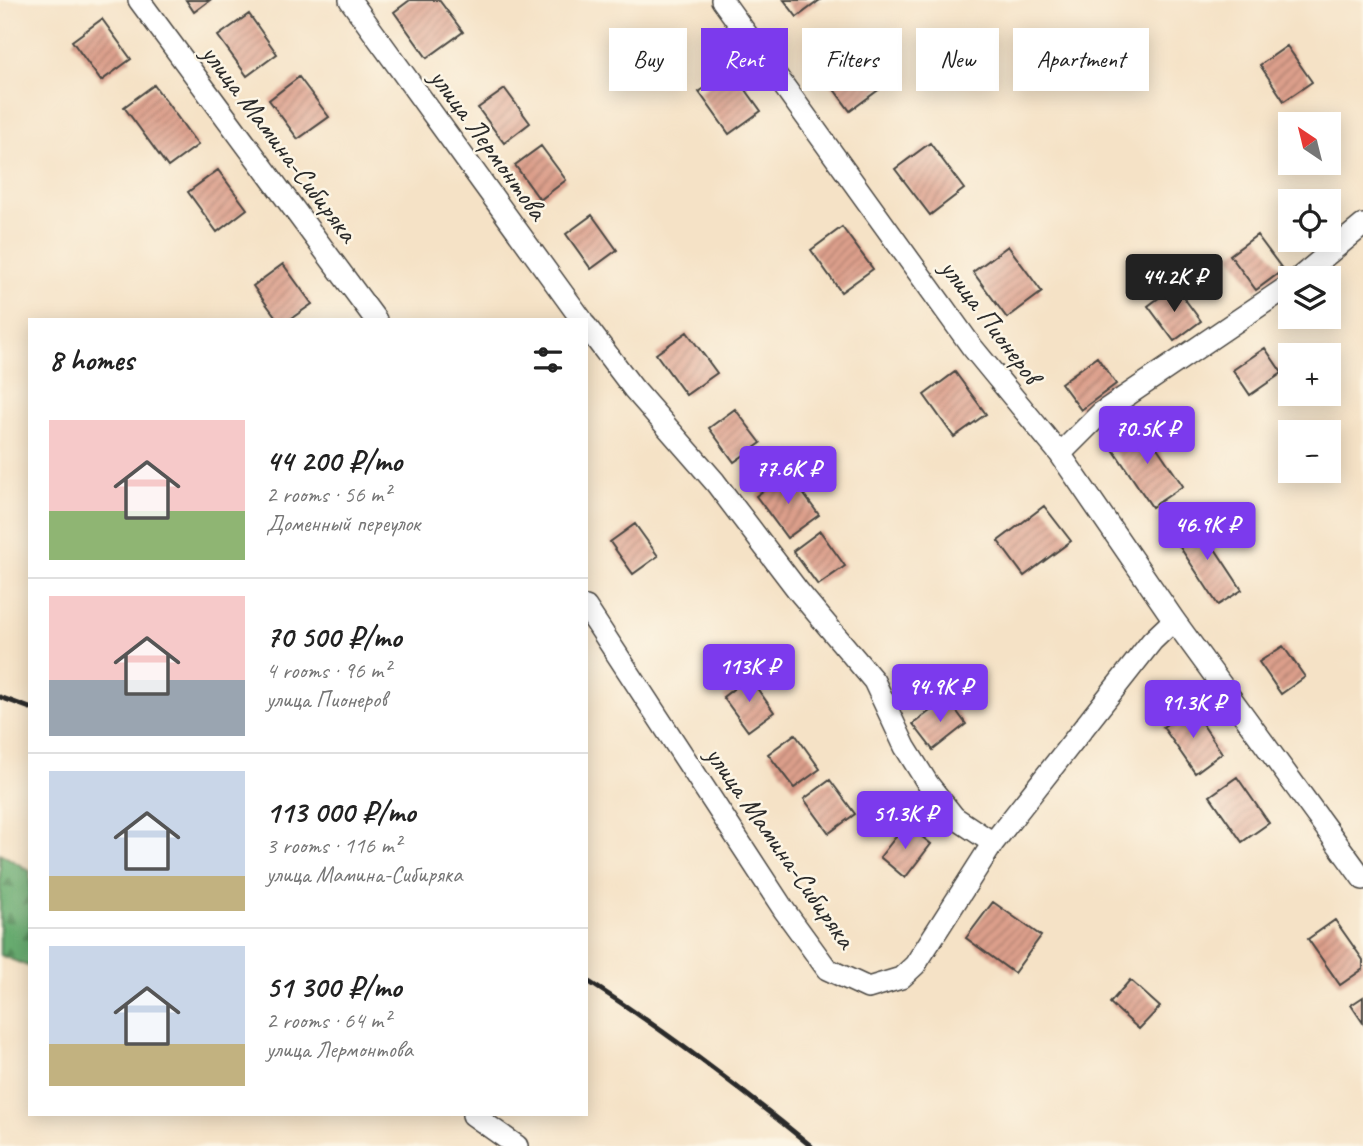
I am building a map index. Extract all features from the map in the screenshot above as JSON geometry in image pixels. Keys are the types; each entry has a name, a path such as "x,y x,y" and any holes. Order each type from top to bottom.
{"street":[{"name":"улица Мамина-Сибиряка","path":"139,0 375,318"},
{"name":"улица Лермонтова","path":"351,0 581,318"},
{"name":"улица Пионеров","path":"722,0 972,347 1060,454 1174,620 1363,879"},
{"path":"1313,266 1363,225"},
{"path":"1060,454 1101,413 1278,293"},
{"path":"588,329 632,388 715,482 799,592 874,681 905,747 928,784 954,817 993,844 1152,641 1174,620"},
{"name":"улица Мамина-Сибиряка","path":"588,610 784,910 827,969 868,988 901,978 915,965 993,844"},
{"path":"474,1116 517,1146"}],"green space":[{"path":"0,853 28,870 28,966 0,955"}],"building":[{"path":"186,0 210,0 194,12"},
{"path":"410,0 439,0 463,32 427,58 394,12"},
{"path":"784,0 820,0 797,17"},
{"path":"249,14 277,54 247,76 218,36"},
{"path":"102,19 131,59 101,81 72,41"},
{"path":"1287,46 1312,82 1284,101 1260,65"},
{"path":"299,77 329,117 298,139 269,100"},
{"path":"154,85 198,145 168,167 124,107"},
{"path":"505,89 530,123 504,143 478,108"},
{"path":"747,91 761,111 729,134 699,92"},
{"path":"835,91 877,91 850,111"},
{"path":"930,143 964,189 930,215 895,169"},
{"path":"541,146 566,180 540,200 515,165"},
{"path":"218,170 247,209 217,232 188,192"},
{"path":"592,215 617,250 591,269 566,234"},
{"path":"842,227 873,269 841,292 811,250"},
{"path":"1257,235 1280,266 1278,274 1256,290 1230,255"},
{"path":"1008,246 1042,292 1007,318 973,272"},
{"path":"283,264 312,304 292,318 277,318 253,286"},
{"path":"1175,286 1201,321 1174,341 1148,306"},
{"path":"687,332 717,373 686,395 656,354"},
{"path":"1265,348 1278,367 1278,376 1250,395 1233,370"},
{"path":"1097,357 1116,384 1081,410 1061,383"},
{"path":"955,372 986,414 954,437 924,395"},
{"path":"735,409 761,443 734,462 709,428"},
{"path":"1141,424 1183,486 1152,507 1110,445"},
{"path":"788,473 819,515 787,538 756,496"},
{"path":"1044,506 1071,541 1024,576 998,541"},
{"path":"1196,520 1242,590 1218,605 1172,535"},
{"path":"635,524 658,556 633,574 610,542"},
{"path":"820,531 845,566 818,585 793,551"},
{"path":"1283,646 1305,677 1281,694 1259,662"},
{"path":"749,677 774,712 748,731 723,697"},
{"path":"947,698 966,724 933,750 913,724"},
{"path":"1191,707 1222,753 1195,773 1163,727"},
{"path":"795,734 820,769 794,788 768,754"},
{"path":"1237,777 1269,823 1242,842 1210,796"},
{"path":"830,780 855,814 829,833 804,799"},
{"path":"906,824 931,844 905,878 880,857"},
{"path":"993,902 1041,936 1014,973 966,938"},
{"path":"1335,920 1363,960 1363,969 1340,985 1308,939"},
{"path":"1130,980 1160,1007 1139,1029 1110,1003"},
{"path":"1363,997 1363,1023 1351,1005"}],"railway":[{"path":"0,697 28,707"},
{"path":"588,981 701,1060 811,1146"}]}
